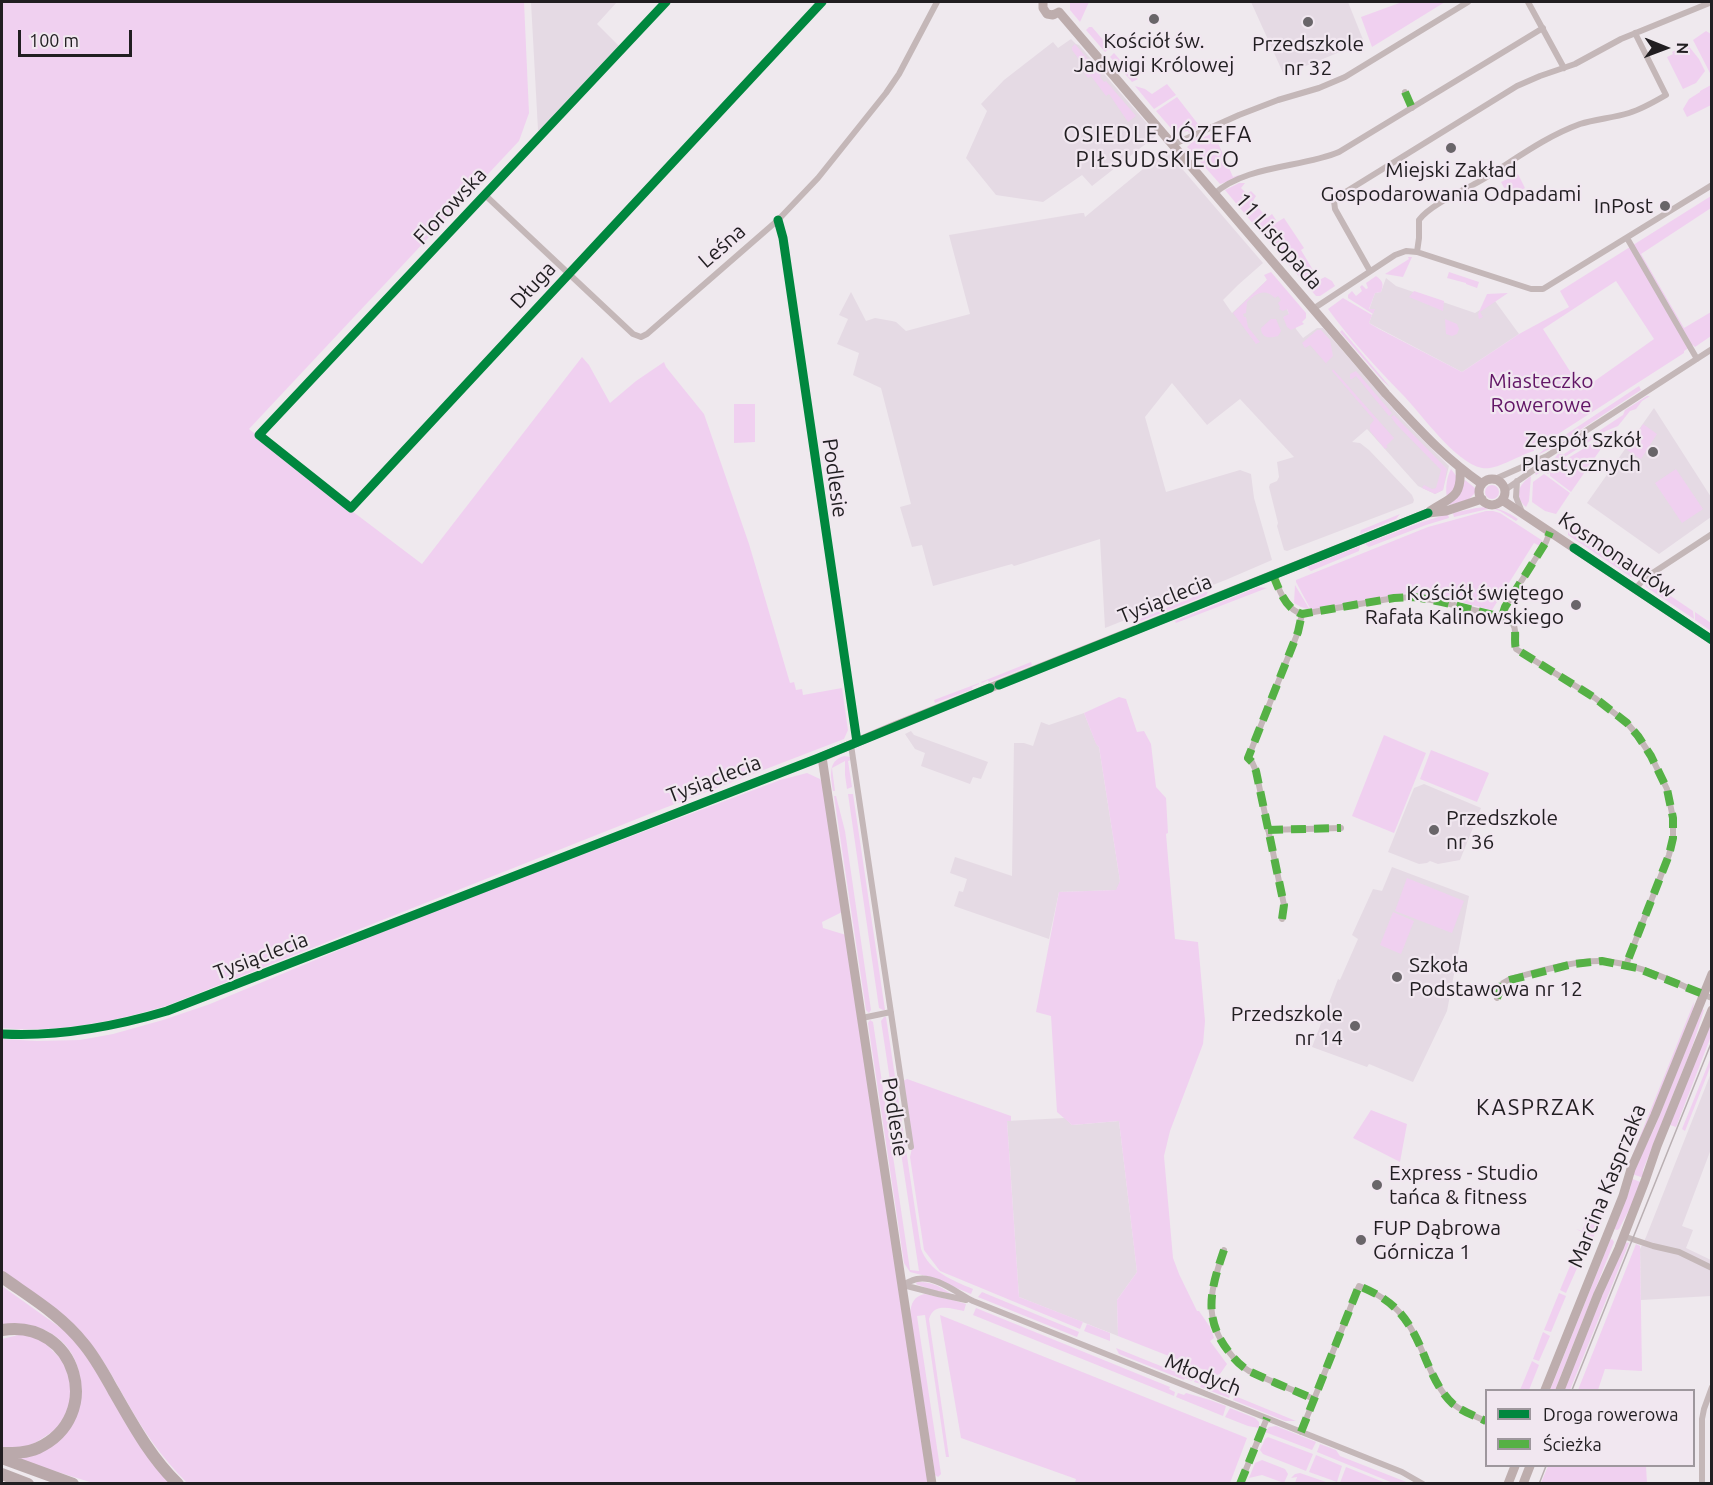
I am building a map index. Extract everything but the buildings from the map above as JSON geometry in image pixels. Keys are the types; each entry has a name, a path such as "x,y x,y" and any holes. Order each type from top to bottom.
{"highway":[{"path":"2,1277 58,1317 85,1344 138,1433 167,1473 178,1484"},
{"path":"2,1330 22,1329 37,1333 55,1343 71,1365 76,1388 72,1411 57,1435 37,1449 2,1453"},
{"path":"2,1458 73,1484"},
{"path":"2,1475 12,1484"},
{"path":"2,1475 28,1484"}],"street":[{"name":"Florowska","path":"259,435 666,2"},
{"name":"Długa","path":"259,435 351,508 822,2"},
{"name":"Leśna","path":"485,195 633,334 641,337 778,220 818,177 899,74 937,2"},
{"name":"11 Listopada","path":"1043,2 1043,8 1047,14 1053,15 1059,12 1410,420 1460,469 1482,484"},
{"path":"1059,12 1062,7 1061,2"},
{"path":"1172,145 1239,115 1345,77 1468,2"},
{"path":"1528,2 1564,68"},
{"path":"1370,271 1337,213 1334,203 1336,198 1511,89 1584,60 1617,41 1712,2"},
{"path":"1214,194 1240,179 1280,166 1323,159 1339,152 1543,28"},
{"path":"1417,252 1419,220 1427,212 1516,157 1568,129 1583,123 1630,112 1666,95 1635,33"},
{"path":"1405,92 1412,108"},
{"path":"1313,309 1370,271 1410,250 1531,289 1547,288 1712,185"},
{"name":"Podlesie","path":"778,220 783,238 911,1147"},
{"path":"1628,238 1697,359"},
{"path":"1547,456 1535,469 1517,481 1498,503 1489,504 1482,499 1479,489 1485,481 1495,479 1547,456 1712,349"},
{"path":"1428,513 1452,498 1458,491 1460,469"},
{"path":"1495,479 1502,483 1503,495"},
{"path":"1517,481 1516,497 1523,515"},
{"name":"Kosmonautów","path":"1503,495 1523,515 1712,640"},
{"name":"Tysiąclecia","path":"2,1034 37,1035 77,1032 123,1024 167,1011 822,757 1428,513 1446,511 1482,499"},
{"path":"1502,616 1504,607 1546,542 1550,532"},
{"path":"1635,588 1645,578 1712,534"},
{"path":"1273,575 1288,604 1297,613 1302,614 1394,598 1415,597 1502,616 1514,623 1514,644 1518,651 1595,698 1628,723 1651,756 1667,789 1673,818 1672,845 1665,868 1626,965"},
{"path":"1282,919 1284,905 1256,771 1248,758 1298,632 1302,614"},
{"name":"Podlesie","path":"822,757 932,1484"},
{"path":"1268,830 1341,828"},
{"path":"1497,998 1506,981 1591,961 1626,965 1707,996"},
{"name":"Marcina Kasprzaka","path":"1545,1389 1631,1169 1707,996 1712,974"},
{"name":"Marcina Kasprzaka","path":"1560,1389 1712,1010"},
{"path":"862,1018 891,1012"},
{"path":"1608,1232 1679,1252 1712,1268"},
{"path":"1224,1250 1216,1274 1212,1306 1212,1320 1221,1342 1237,1362 1248,1370 1314,1399"},
{"name":"Młodych","path":"903,1285 914,1280 927,1279 936,1282 973,1301 1402,1472 1421,1483 1429,1484"},
{"name":"Młodych","path":"903,1285 973,1301"},
{"path":"1301,1432 1359,1286 1377,1294 1399,1310 1413,1331 1433,1376 1444,1394 1465,1412 1485,1421"},
{"path":"1702,1484 1702,1419 1712,1387"},
{"path":"1240,1484 1267,1418"},
{"path":"1508,1484 1515,1467"},
{"path":"1522,1484 1530,1467"}],"shaded area":[{"path":"531,2 617,2 597,24 620,47 542,132 538,130"},
{"name":"Przedszkole nr 32","path":"1251,2 1348,2 1364,42 1284,75"},
{"path":"1071,39 1079,45 1157,135 1092,186 1082,175 1043,202 996,195 966,158 987,111 981,104 1004,80 1053,42 1058,48"},
{"path":"1166,150 1263,263 1223,300 1232,313 1267,280 1283,301 1296,329 1303,338 1317,328 1323,328 1401,418 1449,466 1443,490 1435,494 1418,486 1367,429 1352,442 1360,443 1369,450 1412,495 1413,503 1287,551 1284,550 1269,487 1279,477 1277,462 1294,457 1240,399 1207,425 1172,383 1145,417 1166,492 1240,470 1251,474 1254,498 1272,560 1105,628 1100,539 1014,566 1012,564 933,586 922,545 912,547 900,507 911,504 881,388 853,375 859,353 837,344 848,319 839,315 851,292 866,321 875,318 896,322 906,331 970,314 949,235 1081,213 1084,213 1085,217"},
{"path":"1386,278 1396,286 1475,313 1495,301 1519,334 1462,372 1369,323 1374,310 1369,310 1375,293 1381,292"},
{"name":"Zespół Szkół Plastycznych","path":"1654,408 1711,497 1711,517 1659,554 1587,503"},
{"path":"1084,713 1099,747 1120,881 1117,890 1059,892 1049,939 954,906 959,891 963,892 967,879 950,873 955,857 1012,876 1014,743 1033,746 1041,722 1049,725"},
{"path":"911,731 914,735 988,762 981,779 973,777 970,784 921,766 925,753 915,749 905,734"},
{"name":"Przedszkole nr 36","path":"1424,784 1481,808 1460,860 1438,864 1430,861 1419,864 1388,852 1414,788"},
{"name":"Szkoła Podstawowa nr 12","path":"1392,867 1469,896 1447,1011 1413,1082 1369,1064 1367,1067 1312,1047 1338,979 1340,980 1358,939 1352,935 1373,889 1382,891"},
{"path":"1711,1073 1711,1149 1682,1226 1693,1230 1686,1248 1711,1260 1711,1296 1641,1300 1640,1249"},
{"path":"1065,1118 1072,1125 1119,1121 1137,1272 1117,1300 1118,1336 1019,1297 1007,1121"}],"green space":[{"path":"2,2 524,2 529,113 519,141 249,429 422,564 582,357 589,365 610,403 664,362 704,414 749,544 790,683 794,682 796,690 802,689 803,695 842,688 848,730 844,739 166,1006 85,1025 44,1029 2,1028"},
{"path":"1070,2 1089,2 1080,22 1070,10"},
{"path":"1402,2 1445,2 1372,47 1361,17"},
{"path":"1092,27 1110,48 1105,52 1086,30"},
{"path":"1706,31 1711,34 1711,75 1693,40"},
{"path":"1075,44 1101,75 1104,82 1106,81 1136,116 1128,122 1109,94 1106,96 1091,76 1088,78 1072,50"},
{"path":"1687,44 1705,71 1696,83 1683,89 1667,57"},
{"path":"1114,53 1138,79 1132,82 1110,57"},
{"path":"1167,84 1176,95 1154,109 1135,86 1152,94"},
{"path":"1711,85 1711,105 1687,117 1683,109 1689,99"},
{"path":"1177,97 1198,124 1199,129 1189,133 1188,131 1175,133 1156,111"},
{"path":"1218,131 1220,133 1215,136 1233,177 1239,175 1238,178 1220,184 1187,147 1192,142"},
{"path":"1518,174 1525,188 1509,197 1501,182"},
{"path":"1239,183 1245,183 1241,188 1247,194 1251,191 1256,196 1253,201 1267,218 1272,214 1276,220 1259,231 1225,190"},
{"name":"Miasteczko Rowerowe","path":"1711,196 1711,208 1641,254 1684,328 1711,312 1711,336 1695,347 1693,345 1544,443 1539,449 1536,442 1532,444 1534,451 1501,465 1482,468 1460,457 1438,436 1363,352 1328,309 1343,298 1372,315 1369,323 1462,372 1519,334 1569,307 1560,291","holes":["1616,281 1654,339 1582,390 1543,329"]},
{"path":"1284,218 1304,248 1301,250 1319,280 1325,277 1335,286 1320,296 1316,296 1289,265 1295,260 1293,256 1289,255 1290,258 1284,259 1261,232"},
{"path":"1408,257 1412,257 1403,277 1385,274 1409,259"},
{"path":"1271,272 1306,313 1306,318 1302,322 1304,324 1291,330 1287,327 1283,317 1289,314 1287,309 1283,311 1279,309 1278,303 1281,300 1278,296 1275,298 1264,292 1257,294 1247,302 1246,313 1243,314 1248,327 1260,342 1256,344 1233,313 1267,280 1264,275"},
{"path":"1449,272 1479,282 1477,288 1447,278"},
{"path":"1376,276 1381,281 1382,287 1381,292 1375,293 1369,309 1375,309 1373,314 1348,298 1348,295 1352,291 1356,296 1362,291 1360,287 1362,285 1368,288 1366,283"},
{"path":"1414,291 1444,301 1443,311 1409,297"},
{"path":"1508,293 1480,312 1483,317 1479,319 1478,314 1487,294"},
{"path":"1271,319 1276,319 1281,331 1278,336 1266,337 1261,332 1261,328"},
{"path":"1445,319 1457,324 1459,329 1457,334 1452,336 1446,334"},
{"path":"1317,330 1321,330 1330,340 1333,356 1326,363 1330,368 1310,345 1305,348 1302,343"},
{"path":"1342,330 1390,387 1340,332"},
{"path":"1333,369 1394,438 1386,446 1388,447 1385,449 1370,431 1370,425 1374,420 1332,371"},
{"path":"1356,371 1392,413 1389,416 1356,376 1350,379 1350,374"},
{"path":"1639,386 1641,390 1554,447 1527,460 1527,458 1540,453"},
{"path":"1650,396 1636,409 1630,411 1618,426 1606,431 1536,475 1535,473 1558,454 1564,454 1623,415 1625,410"},
{"path":"734,404 755,404 755,442 734,443"},
{"path":"1394,415 1447,469 1443,490 1435,494 1422,488 1424,485 1432,489 1436,488 1441,470 1396,424 1391,417"},
{"path":"1643,424 1657,434 1641,459 1627,450"},
{"path":"1614,430 1571,492 1550,476 1550,473 1547,474 1547,471"},
{"path":"1451,469 1457,477 1457,487 1447,497 1448,475"},
{"path":"1676,469 1703,509 1682,523 1655,483"},
{"path":"1544,474 1570,493 1556,514 1545,511 1532,502 1533,482"},
{"path":"1531,476 1529,501 1526,507 1520,499 1519,490"},
{"path":"1465,480 1475,488 1475,493 1468,500 1450,505 1449,503 1460,493"},
{"path":"1492,485 1497,487 1499,492 1497,497 1492,499 1487,497 1485,492 1487,487"},
{"path":"1487,507 1496,508 1518,519 1516,521 1492,508 1454,517 1453,513 1476,508"},
{"path":"1486,511 1500,513 1543,541 1540,546 1534,543 1492,610 1446,599 1399,594 1311,610 1296,582 1296,580 1428,527"},
{"path":"1400,514 1396,519 1360,534 1361,530"},
{"path":"1448,514 1449,518 1369,547 1365,544 1419,523"},
{"path":"1570,522 1645,574 1631,577 1568,535"},
{"path":"1360,546 1359,551 1311,571 1307,567"},
{"path":"1647,580 1693,611 1694,619 1646,587"},
{"path":"1295,585 1310,610 1294,603"},
{"path":"1258,587 1267,588 1176,623 1175,621"},
{"path":"1208,591 1205,596 1141,621 1137,620"},
{"path":"1695,612 1711,623 1711,631 1695,620"},
{"path":"1031,662 1032,665 989,682 988,680 981,682"},
{"path":"979,683 972,687 973,689 935,703 934,700"},
{"path":"1119,697 1126,699 1137,732 1144,731 1151,744 1156,787 1166,798 1168,833 1166,834 1175,939 1198,942 1205,1021 1203,1044 1170,1131 1164,1156 1173,1258 1197,1311 1210,1327 1214,1338 1210,1341 1227,1364 1217,1375 1118,1336 1117,1300 1137,1272 1119,1121 1072,1125 1057,1112 1051,1016 1036,1012 1059,892 1116,890 1120,881 1099,747 1084,713"},
{"path":"1384,735 1426,753 1394,833 1352,816"},
{"path":"1431,750 1489,773 1477,802 1420,779"},
{"path":"844,756 850,757 851,760 848,761 852,787 847,789 845,761 832,768 835,762"},
{"path":"832,768 835,791 833,791"},
{"path":"807,773 820,779 824,785 842,912 822,922 823,928 846,935 928,1483 187,1483 147,1434 104,1363 86,1339 52,1307 2,1271 2,1039 80,1040 113,1034 163,1020 210,1004 418,917 780,780"},
{"path":"848,794 853,794 885,1010 879,1008"},
{"path":"834,796 836,796 845,831 871,1010 869,1013 866,1010"},
{"path":"1407,878 1464,901 1452,933 1395,911"},
{"path":"1393,912 1414,921 1401,954 1380,945"},
{"path":"1694,1002 1693,1009 1628,1172 1626,1171"},
{"path":"1702,1009 1704,1010 1692,1047 1643,1170 1644,1178 1632,1174 1654,1129"},
{"path":"886,1017 921,1249 930,1264 950,1278 973,1289 971,1294 930,1277 910,1272 904,1263 868,1023 870,1020 873,1022 910,1270 919,1271 881,1021"},
{"path":"1711,1021 1711,1036 1676,1127 1670,1125"},
{"path":"1711,1057 1711,1065 1685,1131 1682,1129"},
{"path":"907,1079 1011,1116 1011,1121 1007,1121 1019,1297 1083,1322 1080,1329 940,1271 924,1250 910,1157 912,1148 903,1081"},
{"path":"1371,1110 1407,1124 1400,1162 1353,1138"},
{"path":"1630,1178 1643,1183 1617,1230 1614,1229 1631,1186"},
{"path":"1593,1211 1601,1214 1592,1238 1582,1235 1582,1232 1576,1229 1582,1231 1588,1215 1591,1216"},
{"path":"1610,1240 1614,1242 1555,1389 1550,1389"},
{"path":"1623,1243 1629,1243 1570,1389 1564,1389"},
{"path":"1636,1244 1640,1246 1642,1371 1605,1369 1598,1389 1578,1389"},
{"path":"1575,1254 1582,1257 1566,1293 1560,1290"},
{"path":"917,1282 936,1285 953,1295 932,1290 916,1284"},
{"path":"2,1286 65,1331 82,1348 172,1483 93,1483 19,1460 18,1458 35,1455 80,1398 80,1381 77,1365 61,1340 35,1327 19,1324 2,1325"},
{"path":"982,1292 1079,1332 1077,1337 978,1297"},
{"path":"1559,1293 1566,1296 1551,1332 1544,1330"},
{"path":"925,1294 966,1304 964,1311 939,1308 931,1314 929,1319 949,1457 946,1457 925,1315 917,1316 941,1474 938,1477 935,1475 910,1314 914,1301 918,1296"},
{"path":"976,1308 1170,1387 1169,1389 1175,1392 1174,1396 973,1315"},
{"path":"940,1315 1247,1438 1230,1483 1075,1483 1076,1479 961,1438"},
{"path":"1087,1324 1110,1333 1110,1341 1084,1331"},
{"path":"1543,1332 1550,1336 1539,1361 1533,1359"},
{"path":"22,1334 42,1340 65,1363 71,1381 70,1404 63,1421 55,1430 35,1443 21,1448 2,1448 2,1339"},
{"path":"1116,1348 1193,1379 1192,1381 1185,1378 1184,1380 1119,1354"},
{"path":"1532,1361 1539,1365 1529,1389 1520,1389"},
{"path":"1195,1380 1230,1395 1229,1398 1200,1387 1201,1384 1194,1382"},
{"path":"1178,1393 1184,1395 1186,1393 1226,1406 1223,1416 1176,1397"},
{"path":"1235,1396 1296,1421 1285,1421 1233,1400"},
{"path":"1230,1408 1255,1418 1259,1422 1259,1428 1225,1417"},
{"path":"1276,1426 1316,1442 1312,1450 1265,1432 1269,1427"},
{"path":"1268,1437 1313,1454 1306,1471 1263,1454 1260,1450"},
{"path":"1320,1444 1336,1450 1340,1456 1409,1483 1393,1483 1317,1452"},
{"path":"1316,1455 1342,1466 1337,1482 1309,1472"},
{"path":"1262,1460 1285,1469 1288,1474 1284,1483 1262,1475 1249,1478 1255,1463"},
{"path":"1346,1467 1386,1483 1340,1483"},
{"path":"1548,1467 1646,1467 1647,1483 1541,1483"},
{"path":"1300,1473 1328,1483 1295,1483 1297,1477 1291,1478"}],"tram line":[{"path":"1572,1389 1712,1041"},
{"path":"1539,1484 1546,1467"}],"marked path":[{"path":"1405,92 1412,108"},
{"path":"1502,616 1505,607 1550,532"},
{"path":"1273,575 1287,603 1302,614 1394,598 1415,597 1509,619 1515,629 1516,649 1595,698 1627,723 1651,756 1667,789 1673,818 1673,838 1669,855 1626,965"},
{"path":"1282,919 1284,905 1256,771 1248,758 1298,632 1302,614"},
{"path":"1268,830 1341,828"},
{"path":"1497,998 1506,981 1573,964 1602,961 1637,968 1703,994"},
{"path":"1224,1250 1212,1302 1212,1315 1220,1339 1234,1358 1249,1371 1314,1399"},
{"path":"1301,1432 1359,1286 1384,1299 1402,1315 1415,1335 1437,1384 1448,1399 1461,1409 1485,1421"},
{"path":"1240,1484 1267,1418"}],"cycle path":[{"path":"666,2 259,435 351,508 822,2"},
{"path":"778,220 783,238 857,742"},
{"path":"999,685 1428,513"},
{"path":"1574,548 1712,640"},
{"path":"2,1034 23,1035 86,1030 167,1011 816,759 990,688"}],"place":[{"name":"Kościół św. Jadwigi Królowej","path":"1154,19"},
{"name":"Przedszkole nr 32","path":"1308,22"},
{"name":"Miejski Zakład Gospodarowania Odpadami","path":"1451,148"},
{"name":"InPost","path":"1665,206"},
{"name":"Zespół Szkół Plastycznych","path":"1653,452"},
{"name":"Kościół świętego Rafała Kalinowskiego","path":"1576,605"},
{"name":"Przedszkole nr 36","path":"1434,830"},
{"name":"Szkoła Podstawowa nr 12","path":"1397,977"},
{"name":"Przedszkole nr 14","path":"1355,1026"},
{"name":"Express - Studio tańca & fitness","path":"1377,1185"},
{"name":"FUP Dąbrowa Górnicza 1","path":"1361,1240"}],"district":[{"name":"OSIEDLE JÓZEFA PIŁSUDSKIEGO","path":"1158,148"},
{"name":"KASPRZAK","path":"1536,1108"}]}
